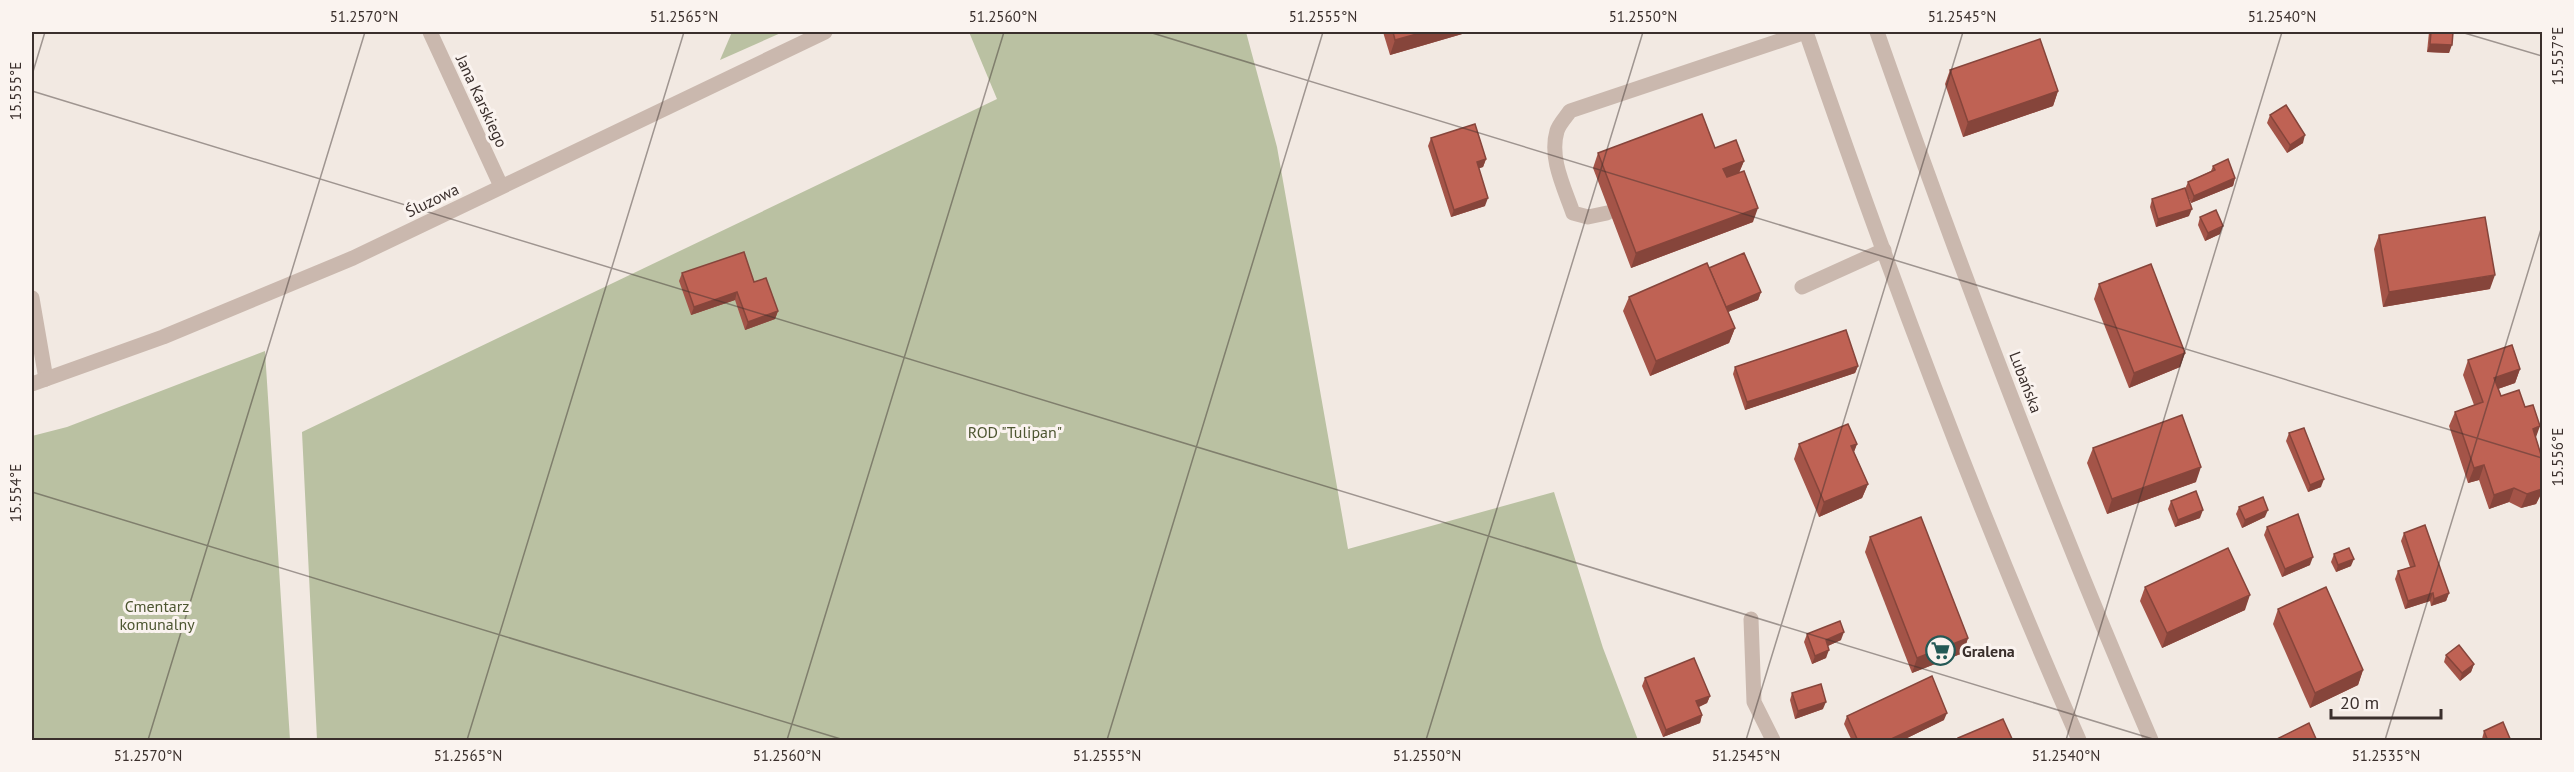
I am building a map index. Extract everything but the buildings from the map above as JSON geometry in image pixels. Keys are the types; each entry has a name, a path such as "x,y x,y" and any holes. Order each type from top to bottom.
{"street":[{"name":"Jana Karskiego","path":"430,32 501,186"},
{"name":"Śluzowa","path":"32,298 39,382 163,337 353,258 825,32"},
{"path":"1607,213 1588,217 1573,213 1557,165 1555,142 1558,129 1570,111 1806,32 1917,341 2035,642 2079,741"},
{"name":"Lubańska","path":"1877,32 1929,179 2043,478 2151,741"},
{"path":"1802,287 1884,250"},
{"path":"1751,619 1755,702 1773,741"}],"green space":[{"path":"732,32 783,32 720,60"},
{"name":"ROD \"Tulipan\"","path":"969,32 1246,32 1277,147 1348,549 1554,492 1603,648 1638,740 317,740 302,432 997,99"},
{"name":"Cmentarz komunalny","path":"265,351 290,740 32,740 32,436 67,427"}],"place":[{"name":"Gralena","path":"1941,651"}]}
